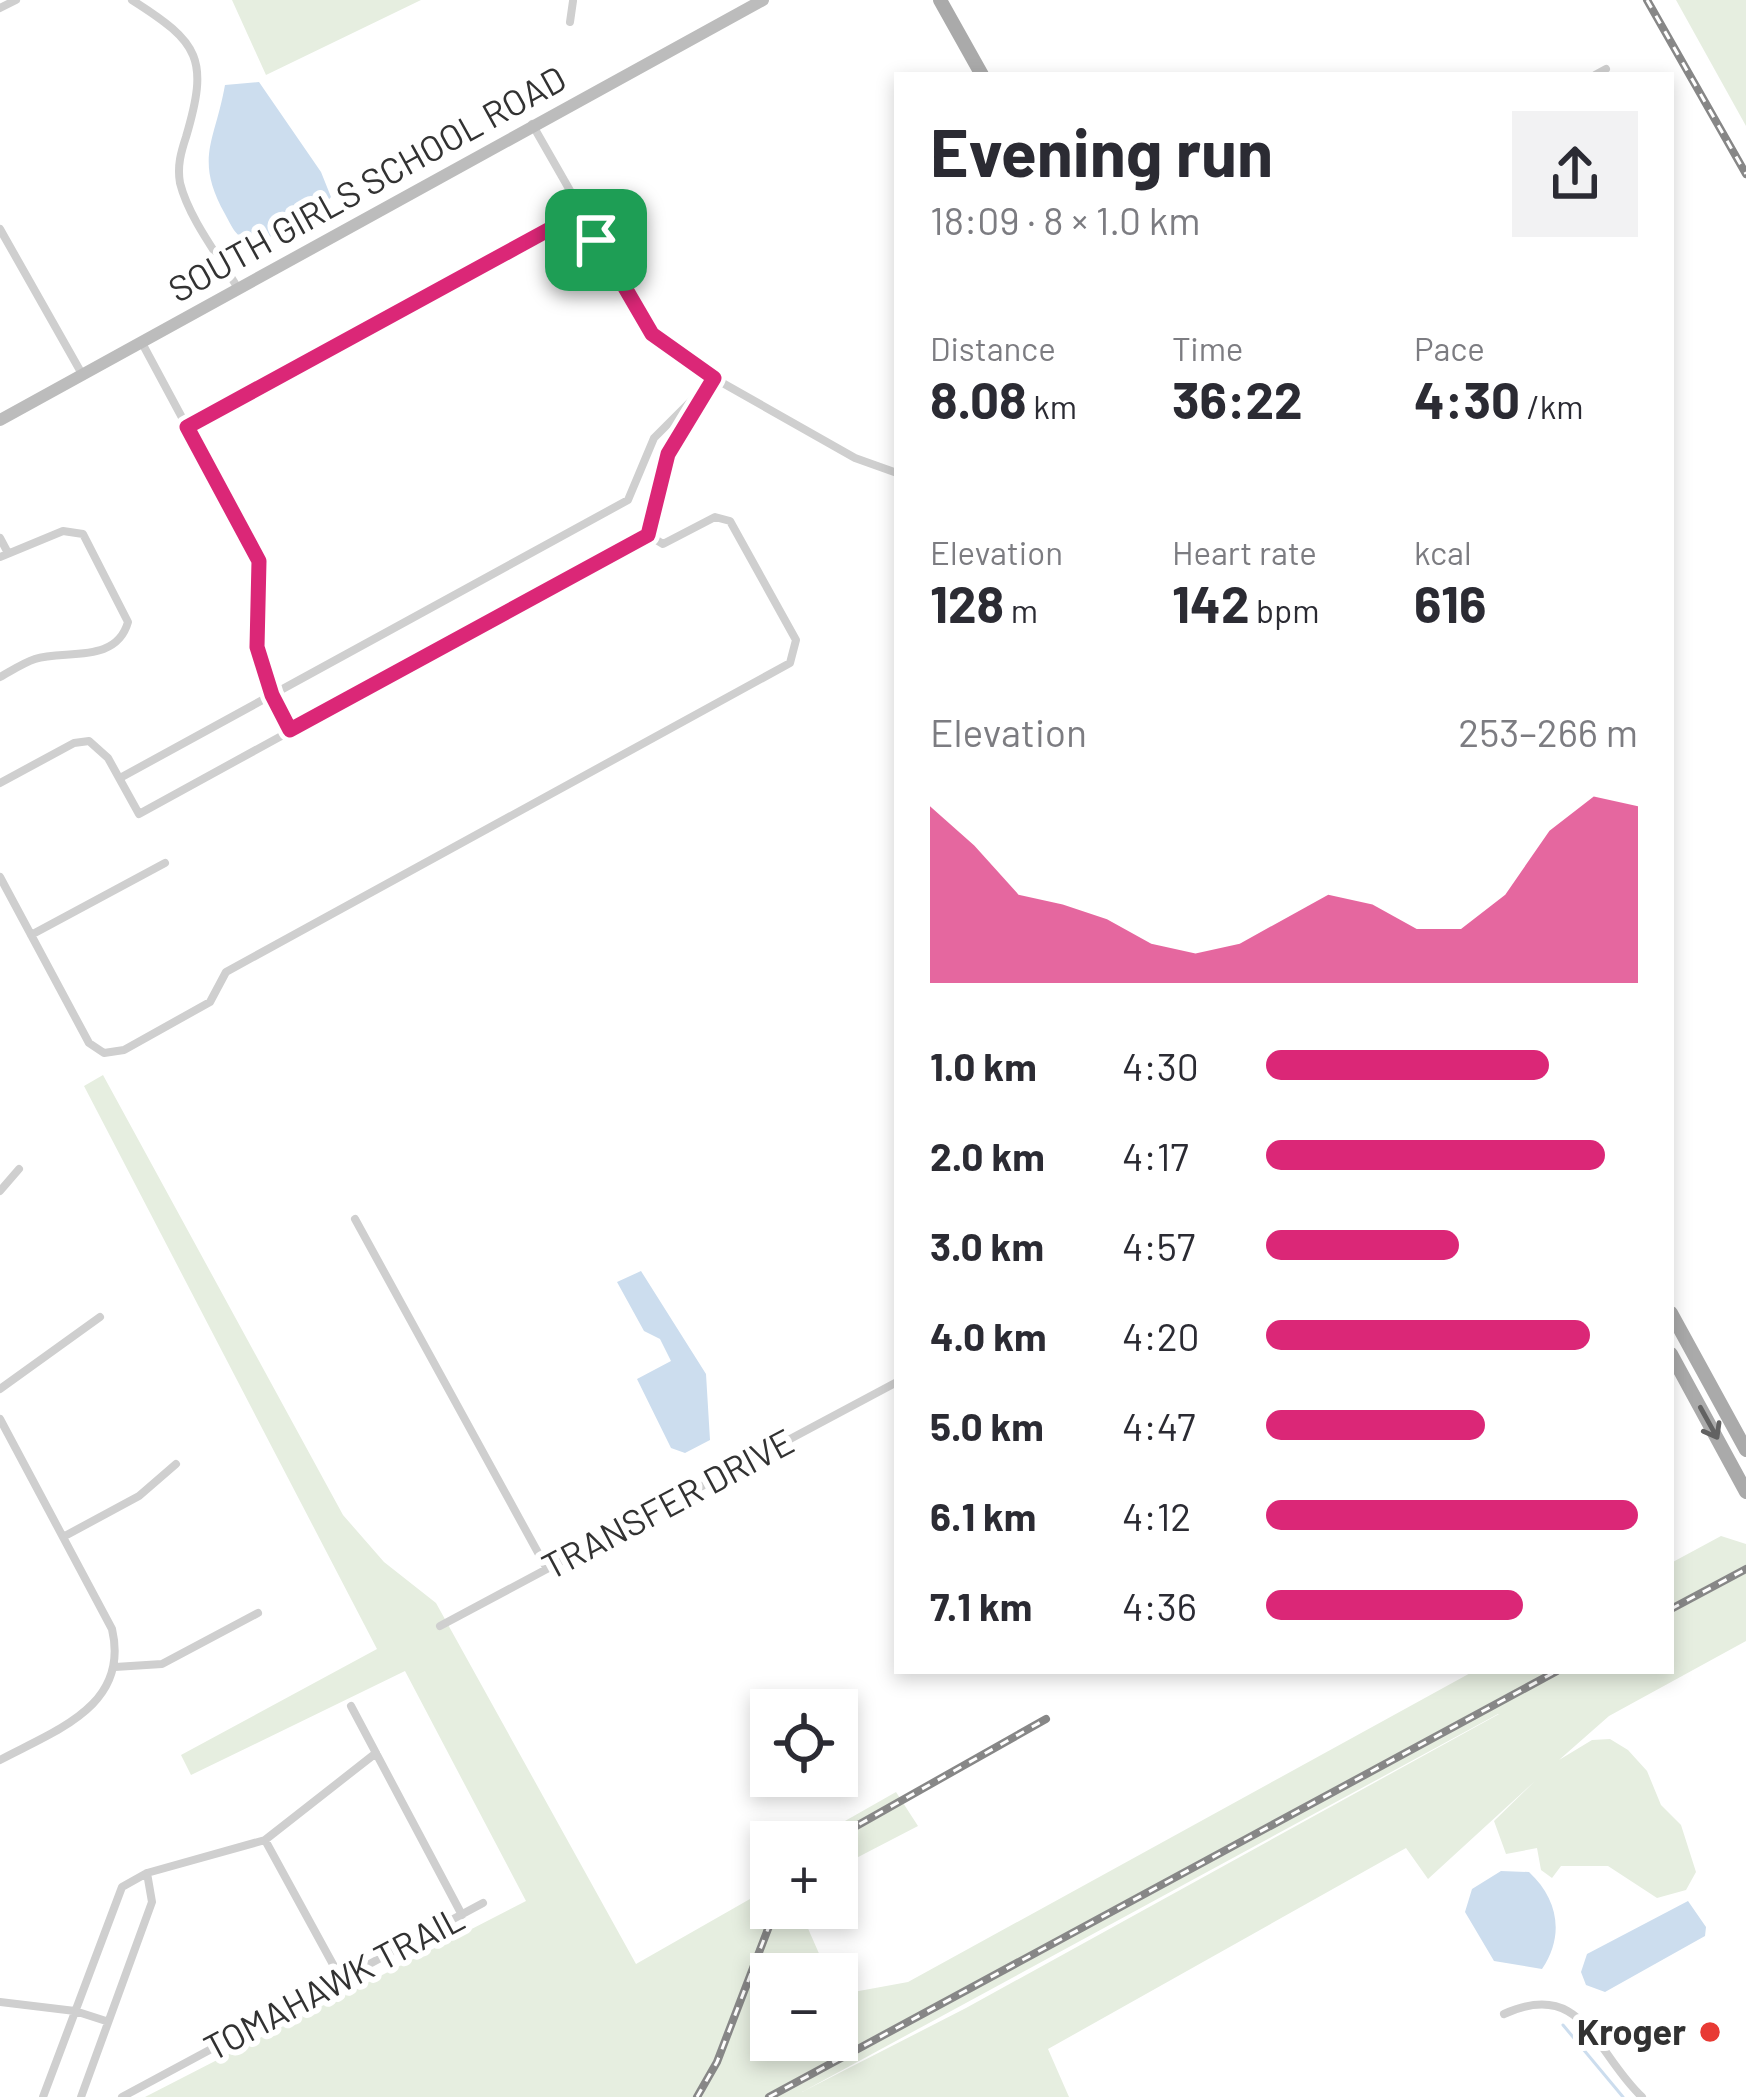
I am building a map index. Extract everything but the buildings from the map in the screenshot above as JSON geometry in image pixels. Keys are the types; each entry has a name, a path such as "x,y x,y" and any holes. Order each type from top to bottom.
{"main road":[{"name":"SOUTH GIRLS SCHOOL ROAD","path":"0,420 763,0"},
{"path":"940,0 980,72"},
{"path":"1674,1318 1746,1450"},
{"path":"1674,1360 1746,1492"}],"street":[{"path":"0,8 16,0"},
{"path":"132,0 174,26 194,52 199,90 181,152 179,177 238,290"},
{"path":"570,22 573,1"},
{"path":"1600,72 1606,69"},
{"path":"532,124 652,334 714,378 855,458 894,472"},
{"path":"187,427 581,212"},
{"path":"0,229 82,376"},
{"path":"142,343 259,561 257,647 272,695 290,730"},
{"path":"120,778 628,500 654,438 714,378"},
{"path":"0,783 77,741 98,744 139,814 648,535 668,454 714,378"},
{"path":"0,877 89,1042 104,1052 124,1051 208,1004 221,991 226,972 790,663 798,650 731,523 723,517 663,544 648,535"},
{"path":"0,538 4,555 23,552 63,531 83,533 128,622 120,637 86,655 38,657 0,676"},
{"path":"32,935 166,862"},
{"path":"0,1191 19,1169"},
{"path":"355,1219 547,1569"},
{"path":"0,1389 100,1317"},
{"name":"TRANSFER DRIVE","path":"440,1626 894,1384"},
{"path":"0,1419 112,1629 115,1666 107,1690 91,1709 0,1760"},
{"path":"63,1537 139,1496 176,1464"},
{"path":"115,1666 162,1664 258,1613"},
{"path":"350,1706 462,1915"},
{"path":"44,2097 122,1887 147,1873 266,1840 376,1753"},
{"path":"266,1840 341,1979"},
{"path":"81,2097 152,1902 147,1873"},
{"name":"TOMAHAWK TRAIL","path":"122,2097 484,1903"},
{"path":"0,2002 75,2011 106,2021"},
{"path":"1504,2014 1550,2003 1573,2012 1642,2097"}],"shaded area":[{"path":"232,0 421,0 266,75"},
{"path":"1676,0 1746,0 1746,126"},
{"path":"103,1075 343,1515 384,1562 436,1603 636,1964 750,1899 750,1929 808,1929 819,1953 750,1953 750,2061 858,2061 858,1991 908,1982 1469,1674 1674,1674 1674,1561 1721,1536 1746,1544 1746,1641 1609,1716 1559,1760 1592,1740 1610,1739 1628,1750 1647,1771 1661,1805 1681,1825 1696,1872 1686,1890 1657,1898 1608,1866 1561,1866 1552,1878 1541,1870 1537,1848 1506,1854 1494,1821 1535,1781 1428,1879 1406,1848 1048,2049 1069,2097 145,2097 526,1901 405,1671 191,1775 181,1755 377,1649 84,1086","holes":["1499,1714 966,2008 802,2092"]},
{"path":"896,1792 918,1826 858,1857 858,1821 845,1821"}],"water":[{"path":"259,82 321,172 331,197 318,212 258,243 241,237 231,225 216,195 209,164 225,85"},
{"path":"641,1271 706,1374 710,1440 685,1453 671,1448 637,1379 671,1361 660,1339 644,1331 617,1282"},
{"path":"1501,1871 1529,1872 1552,1906 1554,1943 1542,1969 1494,1961 1465,1912 1472,1889"},
{"path":"1688,1901 1706,1927 1705,1936 1605,1992 1586,1985 1581,1972 1587,1954"}],"waterway":[{"path":"1563,2025 1623,2097"}],"railway":[{"path":"1647,0 1746,174"},
{"path":"1674,1607 1746,1569"},
{"path":"769,2097 1551,1674"},
{"path":"858,1825 1046,1719"},
{"path":"697,2097 717,2062 768,1929"}],"place":[{"name":"Kroger","path":"1710,2032"}],"route":[{"path":"581,212 596,240 652,334 669,351 714,378 711,390 668,454 648,535 290,730 272,695 257,647 259,561 187,427 581,212"}]}
